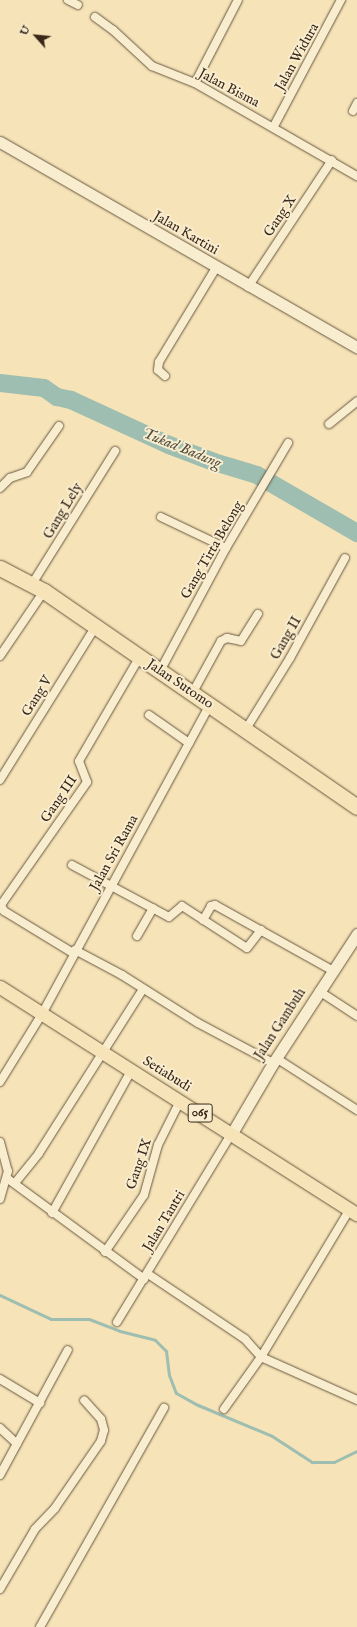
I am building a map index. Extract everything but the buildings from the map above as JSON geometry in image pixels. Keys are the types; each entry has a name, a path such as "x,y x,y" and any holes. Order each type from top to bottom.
{"highway":[{"name":"Jalan Sutomo","path":"0,568 38,587 193,692 357,807"}],"main road":[{"name":"Jalan Kartini","path":"0,142 248,287 357,347"},
{"name":"Jalan Gambuh","path":"232,1133 274,1061 332,970 357,934"},
{"name":"Setiabudi","path":"0,987 103,1054 355,1211"}],"street":[{"path":"68,0 78,5"},
{"path":"195,83 238,0"},
{"name":"Jalan Widura","path":"274,126 342,0"},
{"name":"Jalan Bisma","path":"95,16 113,30 152,66 195,83 233,106 274,126 357,176"},
{"path":"353,111 357,103"},
{"name":"Gang X","path":"248,287 332,160"},
{"path":"165,376 158,370 159,362 216,268"},
{"path":"329,424 357,401"},
{"path":"0,488 10,478 27,472 59,426"},
{"name":"Gang Tirta Belong","path":"160,671 226,548 260,494 288,443"},
{"name":"Gang Lely","path":"0,656 115,451"},
{"path":"161,517 226,548"},
{"name":"Gang II","path":"246,729 290,658 345,558"},
{"path":"193,692 221,641 227,638 241,641 258,614"},
{"name":"Gang V","path":"0,780 96,626"},
{"name":"Gang III","path":"74,951 4,911 1,905 87,782 79,761 140,656"},
{"name":"Jalan Sri Rama","path":"0,1082 42,1014 74,951 210,704"},
{"path":"149,715 189,743"},
{"path":"72,865 170,917 182,906 247,948 249,948 261,930"},
{"path":"203,920 211,906 215,905 332,970"},
{"path":"137,936 153,908"},
{"path":"74,951 143,989 198,1023 274,1061 357,1110"},
{"path":"0,1199 11,1181 40,1153 143,989"},
{"path":"319,991 357,1016"},
{"path":"52,1213 130,1071"},
{"name":"Gang IX","path":"105,1252 144,1195 158,1145 180,1101"},
{"name":"Jalan Tantri","path":"117,1322 232,1133"},
{"path":"0,1142 11,1181 105,1252 146,1276 245,1339 261,1357 357,1400"},
{"path":"224,1409 261,1357 355,1211"},
{"path":"0,1475 68,1350"},
{"path":"0,1379 40,1403"},
{"path":"0,1589 35,1529 54,1508 101,1441 104,1430 101,1419 84,1400"},
{"path":"40,1627 164,1408"},
{"path":"0,1428 16,1444"}],"waterway":[{"name":"Tukad Badung","path":"0,383 44,388 57,397 71,400 169,445 214,462 257,475 357,533"},
{"path":"0,1295 51,1319 89,1319 120,1331 155,1340 166,1351 169,1375 176,1393 198,1405 272,1436 312,1462 334,1462 357,1451"}]}
